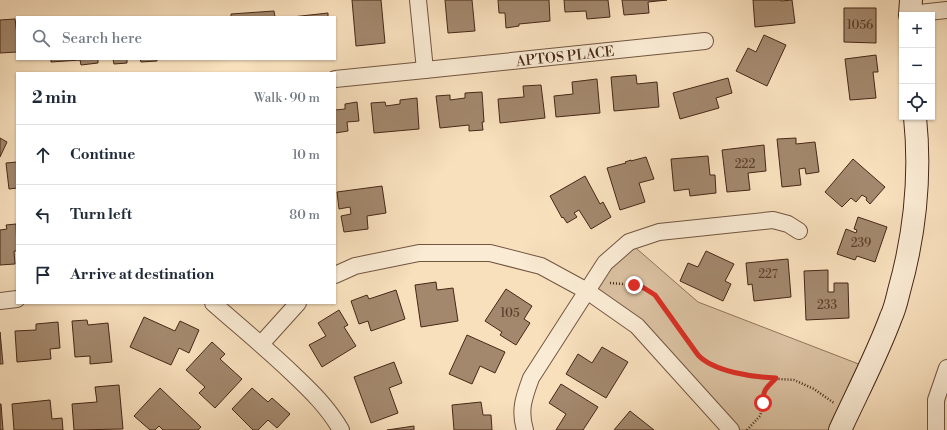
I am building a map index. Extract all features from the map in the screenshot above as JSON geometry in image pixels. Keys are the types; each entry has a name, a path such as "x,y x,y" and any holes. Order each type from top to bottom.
{"street":[{"path":"418,0 425,70"},
{"path":"910,10 947,10"},
{"name":"APTOS PLACE","path":"336,79 705,41"},
{"path":"840,430 892,316 906,266 914,221 917,186 915,120"},
{"path":"525,430 522,420 523,399 531,378 605,262 629,242 659,232 773,220 788,224 799,231"},
{"path":"336,275 355,266 419,253 490,253 541,266 587,291 636,326 731,430"},
{"path":"0,301 16,299"},
{"path":"214,304 261,344 312,392 333,415 341,430"},
{"path":"261,344 297,304"},
{"path":"936,430 936,400 947,368"}],"path":[{"path":"609,283 634,285 644,288 655,295 702,360 730,371 750,376 794,380 814,389 836,404"},
{"path":"747,430 760,416 763,407 763,394 776,378"}],"shaded area":[{"path":"629,242 698,302 869,368 840,430 731,430 637,326 587,291"}],"building":[{"path":"352,0 381,0 385,43 356,46"},
{"path":"445,0 472,0 475,31 448,33"},
{"path":"498,0 549,0 550,21 519,24 519,26 506,28 505,13 499,13"},
{"path":"564,0 608,0 610,17 587,19 586,11 565,12"},
{"path":"622,0 667,0 648,2 649,13 624,15"},
{"path":"753,0 792,0 795,23 755,27"},
{"path":"844,8 876,8 876,43 844,42"},
{"path":"274,11 275,16 231,16 231,14"},
{"path":"328,13 328,16 301,16"},
{"path":"15,19 16,52 0,53 0,20"},
{"path":"764,35 786,45 767,86 736,71 748,48 756,52"},
{"path":"876,55 878,72 873,72 876,98 850,100 845,59"},
{"path":"51,60 80,60 51,62"},
{"path":"80,60 98,60 98,63 81,65"},
{"path":"113,60 127,60 127,63 114,64"},
{"path":"140,60 157,60 157,61 141,62"},
{"path":"636,75 637,84 657,82 659,107 614,111 611,77"},
{"path":"728,78 732,93 716,98 719,108 680,119 673,93"},
{"path":"597,79 600,113 556,117 554,96 573,94 572,82"},
{"path":"541,85 545,118 500,123 498,99 524,97 523,86"},
{"path":"482,92 484,122 482,122 483,130 469,131 469,125 440,128 436,96 450,95 450,100 465,98 465,93"},
{"path":"417,98 419,129 374,133 371,103 385,102 386,106 400,104 400,100"},
{"path":"357,102 359,121 347,122 348,131 336,133 336,110 345,109 345,104"},
{"path":"0,138 7,142 0,157"},
{"path":"796,138 796,144 815,142 819,172 806,174 805,168 799,169 801,185 782,187 777,139"},
{"path":"764,145 766,171 748,173 750,190 727,192 722,150"},
{"path":"708,156 710,175 715,175 716,193 690,196 689,189 674,191 671,159"},
{"path":"646,157 654,179 639,183 645,202 620,210 607,168"},
{"path":"853,159 885,187 870,204 866,200 867,198 862,195 856,202 851,198 842,207 825,192"},
{"path":"16,162 16,188 9,189 6,163"},
{"path":"585,176 600,204 603,202 611,217 591,229 579,210 574,213 577,217 567,223 563,217 562,218 550,196"},
{"path":"382,186 386,213 367,216 368,229 344,232 341,216 351,214 350,207 339,209 337,192"},
{"path":"858,217 887,227 875,262 857,256 855,260 837,254 846,229 856,233 857,230 854,229"},
{"path":"16,224 16,251 14,251 15,264 0,265 0,230 7,229 6,225"},
{"path":"706,251 734,264 725,281 731,284 723,301 680,281 688,263 698,267"},
{"path":"788,259 791,297 754,301 752,284 748,285 746,263"},
{"path":"828,270 828,292 834,292 834,283 848,283 849,318 806,320 804,271"},
{"path":"436,282 437,290 453,288 458,321 421,327 415,285"},
{"path":"506,289 532,306 524,319 530,323 516,345 500,335 502,332 485,321"},
{"path":"396,290 405,319 371,331 368,321 359,324 351,301 367,295 369,299"},
{"path":"339,310 348,325 344,327 356,346 322,367 309,345 326,336 318,323"},
{"path":"144,317 175,331 180,321 199,330 189,353 179,348 171,365 130,347"},
{"path":"87,320 88,325 108,323 112,362 90,364 90,356 75,357 72,321"},
{"path":"58,322 60,348 50,349 51,359 17,362 15,331 36,330 36,324"},
{"path":"0,332 3,364 0,364"},
{"path":"467,335 505,352 495,373 480,366 472,384 449,374"},
{"path":"212,342 225,354 220,359 242,379 215,408 199,393 205,387 186,370"},
{"path":"602,347 628,362 606,398 566,374 578,354 592,363"},
{"path":"394,362 402,383 389,388 398,413 371,423 354,377"},
{"path":"561,384 598,407 583,430 556,430 566,414 549,403"},
{"path":"119,385 123,429 74,430 72,404 97,402 95,387"},
{"path":"160,388 201,427 198,430 163,430 159,426 155,430 150,430 134,416"},
{"path":"252,388 268,402 272,398 290,414 277,428 268,420 258,430 253,430 232,409"},
{"path":"50,400 52,419 62,418 63,430 14,430 12,404"},
{"path":"481,402 483,415 491,415 492,430 454,430 452,405"},
{"path":"1,404 3,430 0,430"},
{"path":"630,411 654,430 614,430"},
{"path":"414,426 414,430 387,430"}],"route":[{"path":"634,285 644,288 655,295 702,360 730,371 758,378 776,378 765,390 763,394 763,403"}]}
